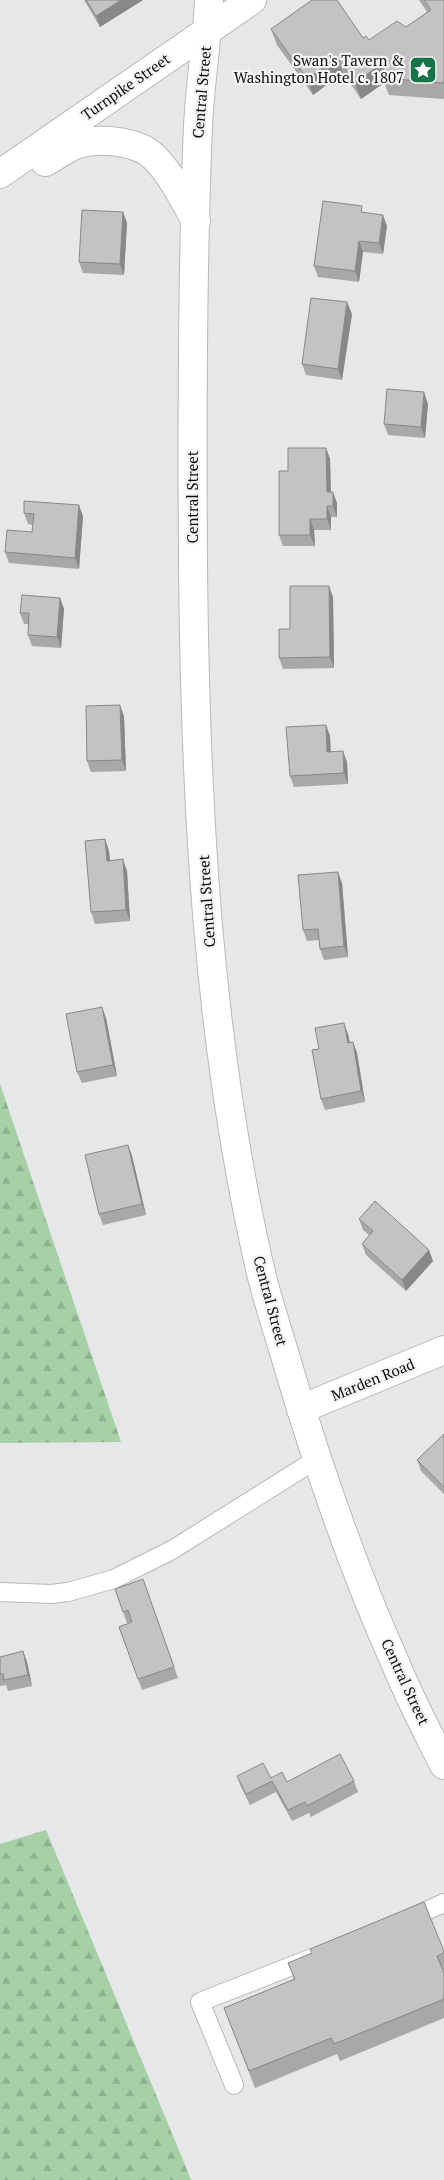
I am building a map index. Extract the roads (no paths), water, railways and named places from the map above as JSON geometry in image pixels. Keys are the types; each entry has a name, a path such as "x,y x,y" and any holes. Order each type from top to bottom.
{"main road":[{"name":"Central Street","path":"209,0 198,121 192,476 194,627 199,794 212,967 224,1068 262,1275 301,1409 355,1565 397,1668 444,1765"},
{"name":"Turnpike Street","path":"0,174 252,0"},
{"name":"Turnpike Street","path":"0,187 75,145 94,141 112,141 132,146 155,158 182,195 196,221"},
{"name":"Marden Road","path":"301,1409 444,1350"}],"lane":[{"path":"0,1592 60,1593 114,1579 172,1550 317,1459"},
{"path":"392,1926 444,1903"},
{"path":"234,2084 200,2002 328,1951"}],"place":[{"name":"Swan's Tavern & Washington Hotel c. 1807","path":"423,70"}]}
